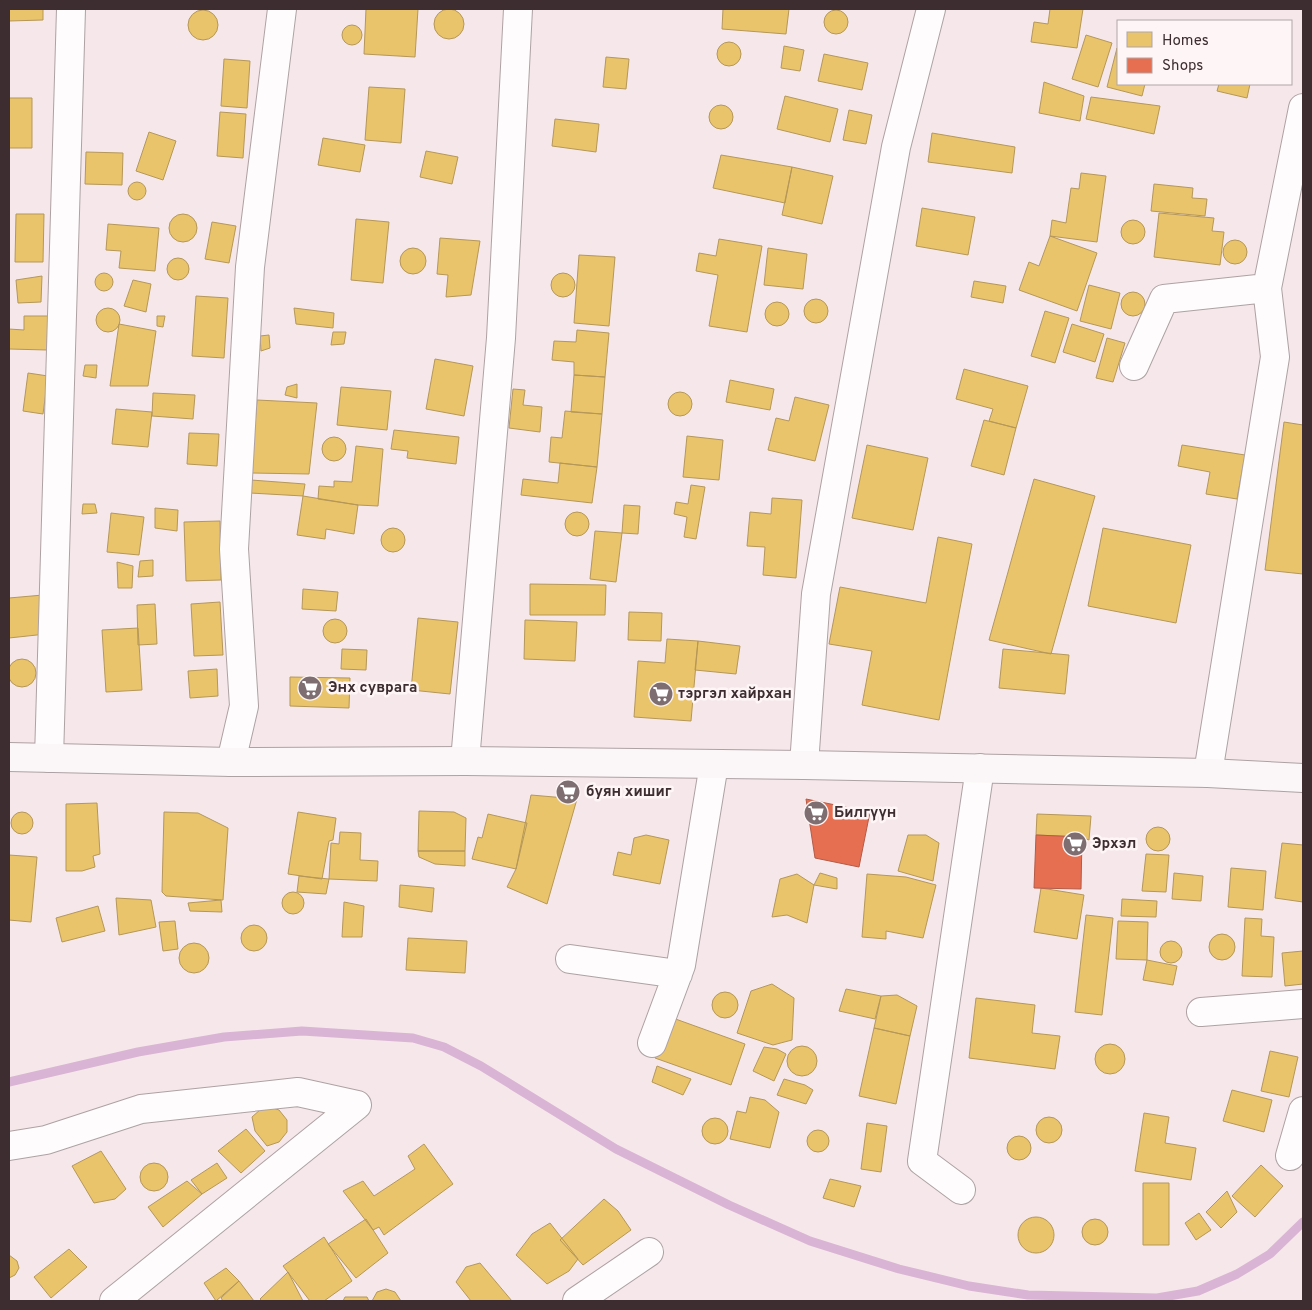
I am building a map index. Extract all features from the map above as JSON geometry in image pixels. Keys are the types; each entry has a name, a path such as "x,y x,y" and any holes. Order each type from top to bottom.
{"main road":[{"path":"9,758 231,762 465,761 804,765 1208,773 1303,778"}],"street":[{"path":"49,758 70,9"},
{"path":"231,762 244,706 234,549 250,267 282,9"},
{"path":"465,761 501,338 518,9"},
{"path":"804,765 816,594 896,147 931,9"},
{"path":"1208,773 1275,357 1266,288 1303,108"},
{"path":"1134,366 1164,299 1266,288"},
{"path":"652,1044 678,974 714,764"},
{"path":"961,1190 922,1162 980,768"},
{"path":"570,959 678,974"},
{"path":"1201,1012 1303,1004"},
{"path":"9,1146 46,1140 141,1109 298,1092 357,1105 114,1301"},
{"path":"1290,1156 1303,1111"},
{"path":"578,1301 649,1252"}],"building: Homes":[{"path":"9,9 43,9 43,20 9,21"},
{"path":"366,9 418,9 415,57 364,54"},
{"path":"449,9 460,13 464,24 460,35 449,39 438,35 434,24 438,13"},
{"path":"723,9 789,9 786,34 722,29"},
{"path":"1050,9 1083,9 1077,48 1031,42 1034,22 1048,24"},
{"path":"203,10 214,14 218,25 214,36 203,40 192,36 188,25 192,14"},
{"path":"836,10 844,14 848,22 844,30 836,34 828,30 824,22 828,14"},
{"path":"348,25 356,25 362,31 362,39 356,45 348,45 342,39 342,31"},
{"path":"1086,35 1112,43 1098,87 1072,79"},
{"path":"729,42 737,46 741,54 737,62 729,66 721,62 717,54 721,46"},
{"path":"784,46 804,50 800,71 781,68"},
{"path":"1117,48 1117,85 1145,85 1142,96 1107,87"},
{"path":"824,54 868,63 862,90 818,81"},
{"path":"606,57 629,59 626,89 603,87"},
{"path":"224,59 250,61 247,108 221,106"},
{"path":"1044,82 1084,96 1080,121 1039,113"},
{"path":"1219,85 1250,85 1247,98 1217,91"},
{"path":"369,87 405,89 401,143 365,140"},
{"path":"785,96 838,109 830,142 777,129"},
{"path":"1091,97 1160,106 1154,134 1086,119"},
{"path":"9,98 32,98 32,148 9,148"},
{"path":"721,105 729,109 733,117 729,125 721,129 713,125 709,117 713,109"},
{"path":"849,110 872,115 866,144 843,140"},
{"path":"220,112 246,114 243,158 217,156"},
{"path":"555,119 599,124 596,152 552,146"},
{"path":"149,132 176,141 163,180 136,171"},
{"path":"932,133 1015,147 1012,173 928,162"},
{"path":"323,138 365,145 360,172 318,165"},
{"path":"426,151 458,157 452,184 420,177"},
{"path":"86,152 123,153 122,185 85,184"},
{"path":"721,155 792,167 785,203 713,188"},
{"path":"792,167 833,176 822,224 782,215"},
{"path":"1081,173 1106,176 1097,242 1050,236 1052,220 1066,223 1071,188 1079,189"},
{"path":"133,182 141,182 146,187 144,198 133,200 128,195 128,187"},
{"path":"1154,184 1193,188 1192,198 1207,199 1205,216 1151,211"},
{"path":"922,208 975,217 968,255 916,246"},
{"path":"1159,213 1214,218 1212,231 1224,232 1220,265 1154,257"},
{"path":"16,214 44,214 43,262 15,262"},
{"path":"183,214 193,218 197,228 193,238 183,242 173,238 169,228 173,218"},
{"path":"356,219 389,222 383,283 351,280"},
{"path":"1133,220 1141,224 1145,232 1141,240 1133,244 1125,240 1121,232 1125,224"},
{"path":"212,222 236,226 229,263 205,259"},
{"path":"108,224 159,228 155,271 119,268 121,251 106,250"},
{"path":"1050,236 1097,253 1077,311 1019,290 1029,262 1039,266"},
{"path":"440,238 480,241 471,295 446,297 448,275 437,274"},
{"path":"719,239 762,246 747,332 709,326 718,275 696,271 699,253 716,256"},
{"path":"1235,240 1243,244 1247,252 1243,260 1235,264 1227,260 1223,252 1227,244"},
{"path":"413,248 422,252 426,261 422,270 413,274 404,270 400,261 404,252"},
{"path":"768,248 807,254 803,289 764,285"},
{"path":"579,255 615,257 609,326 574,323"},
{"path":"174,258 182,258 189,265 189,273 182,280 174,280 167,273 167,265"},
{"path":"104,273 110,276 113,282 110,288 104,291 98,288 95,282 98,276"},
{"path":"563,273 571,277 575,285 571,293 563,297 555,293 551,285 555,277"},
{"path":"42,276 41,302 18,303 16,280"},
{"path":"133,280 151,284 146,312 124,306"},
{"path":"974,281 1006,286 1003,303 971,297"},
{"path":"1089,285 1120,293 1111,329 1080,321"},
{"path":"1133,292 1141,296 1145,304 1141,312 1133,316 1125,312 1121,304 1125,296"},
{"path":"196,296 228,298 224,358 192,356"},
{"path":"816,299 824,303 828,311 824,319 816,323 808,319 804,311 808,303"},
{"path":"777,302 785,306 789,314 785,322 777,326 769,322 765,314 769,306"},
{"path":"108,308 116,312 120,320 116,328 108,332 100,328 96,320 100,312"},
{"path":"294,308 334,313 333,328 296,324"},
{"path":"1045,311 1069,318 1055,363 1031,356"},
{"path":"24,316 48,316 47,350 9,349 9,329 24,330"},
{"path":"157,316 165,316 163,327 157,326"},
{"path":"119,324 156,331 148,386 110,386"},
{"path":"1072,324 1104,334 1095,362 1063,352"},
{"path":"577,330 609,333 605,377 574,375 574,362 552,360 554,341 576,342"},
{"path":"333,332 346,332 344,344 331,345"},
{"path":"269,335 270,348 261,351 260,336"},
{"path":"1107,338 1125,343 1113,382 1096,378"},
{"path":"435,359 473,366 464,416 426,409"},
{"path":"85,365 97,365 96,378 83,376"},
{"path":"964,369 1028,386 1016,428 989,421 993,409 956,399"},
{"path":"28,373 48,376 43,414 23,411"},
{"path":"574,375 605,377 602,414 571,412"},
{"path":"730,380 774,389 770,410 726,402"},
{"path":"297,384 297,398 285,395 287,387"},
{"path":"341,387 391,391 387,430 337,425"},
{"path":"513,389 525,390 523,405 542,407 540,432 509,428"},
{"path":"680,392 688,396 692,404 688,412 680,416 672,412 668,404 672,396"},
{"path":"153,393 195,395 193,419 152,416"},
{"path":"795,397 829,405 815,461 768,450 776,418 789,421"},
{"path":"257,400 317,403 309,474 251,473"},
{"path":"116,409 152,412 148,447 112,444"},
{"path":"565,411 602,414 597,467 549,462 551,437 562,438"},
{"path":"984,420 1016,428 1004,475 971,466"},
{"path":"1284,422 1303,425 1303,574 1265,570"},
{"path":"394,430 459,437 456,464 407,458 408,451 391,449"},
{"path":"189,433 219,434 217,466 187,464"},
{"path":"687,436 723,440 719,480 683,477"},
{"path":"334,437 342,441 346,449 342,457 334,461 326,457 322,449 326,441"},
{"path":"867,445 928,458 913,530 852,518"},
{"path":"1182,445 1245,455 1237,499 1206,494 1210,472 1178,466"},
{"path":"356,446 383,449 378,506 318,499 319,486 334,487 334,481 352,482"},
{"path":"560,463 597,467 592,503 521,495 523,479 558,483"},
{"path":"1034,479 1095,496 1051,654 989,640"},
{"path":"251,480 305,484 303,496 250,493"},
{"path":"691,485 705,487 696,539 684,537 687,517 674,514 676,502 688,504"},
{"path":"303,496 358,505 354,534 326,529 325,539 297,535"},
{"path":"772,498 802,500 796,578 763,575 765,547 747,546 750,512 771,514"},
{"path":"83,504 95,504 97,513 82,514"},
{"path":"624,505 640,506 638,534 622,533"},
{"path":"155,508 178,510 177,531 155,528"},
{"path":"577,512 585,516 589,524 585,532 577,536 569,532 565,524 569,516"},
{"path":"111,513 144,517 139,555 107,552"},
{"path":"220,521 221,580 186,581 184,522"},
{"path":"393,528 401,532 405,540 401,548 393,552 385,548 381,540 385,532"},
{"path":"1103,528 1191,545 1176,623 1088,606"},
{"path":"595,531 622,533 616,582 590,579"},
{"path":"938,537 972,544 939,720 862,705 872,651 829,644 840,587 926,603"},
{"path":"153,560 153,576 138,577 140,561"},
{"path":"117,562 133,566 132,588 118,588"},
{"path":"530,584 606,585 605,615 530,615"},
{"path":"303,589 338,592 336,611 302,609"},
{"path":"43,595 46,634 9,638 9,598"},
{"path":"220,602 223,655 194,656 191,604"},
{"path":"155,604 157,644 138,645 137,605"},
{"path":"629,612 662,613 661,641 628,640"},
{"path":"418,618 458,622 450,694 411,690"},
{"path":"335,619 343,623 347,631 343,639 335,643 327,639 323,631 327,623"},
{"path":"525,620 577,622 575,661 524,659"},
{"path":"138,628 142,690 106,692 102,630"},
{"path":"667,639 698,641 691,721 634,717 638,661 665,663"},
{"path":"698,641 740,646 736,674 695,670"},
{"path":"342,649 367,650 366,670 341,669"},
{"path":"1003,649 1069,655 1065,694 999,688"},
{"path":"22,659 32,663 36,673 32,683 22,687 12,683 8,673 12,663"},
{"path":"217,669 218,696 190,698 188,671"},
{"path":"290,677 350,678 349,708 290,706"},
{"path":"531,795 577,799 547,904 507,887 516,869"},
{"path":"97,803 100,854 93,856 95,867 82,871 66,871 66,804"},
{"path":"419,811 454,812 466,818 465,851 418,851"},
{"path":"22,812 30,815 33,823 30,831 22,834 14,831 11,823 14,815"},
{"path":"164,812 198,813 228,828 223,900 166,896 162,892"},
{"path":"298,812 336,818 333,840 329,841 322,879 288,874"},
{"path":"488,814 527,823 516,869 472,859 478,837 482,838"},
{"path":"1037,814 1091,816 1089,840 1082,837 1036,835"},
{"path":"1158,827 1166,831 1170,839 1166,847 1158,851 1150,847 1146,839 1150,831"},
{"path":"340,832 361,833 360,860 378,861 377,881 329,879 331,843 339,844"},
{"path":"646,835 669,840 660,884 613,875 618,852 631,855 634,838"},
{"path":"908,835 926,835 939,843 933,881 898,871"},
{"path":"1282,843 1303,845 1303,902 1275,898"},
{"path":"418,851 465,851 465,866 435,864 419,857"},
{"path":"1146,854 1169,855 1166,892 1142,891"},
{"path":"9,855 37,857 31,922 9,920"},
{"path":"1231,868 1266,871 1263,910 1228,907"},
{"path":"820,873 837,878 837,889 814,885"},
{"path":"1174,873 1203,876 1201,901 1172,899"},
{"path":"797,874 814,885 807,923 787,915 772,917 780,879"},
{"path":"867,874 906,877 936,885 923,938 886,931 886,939 862,937"},
{"path":"299,876 329,879 326,894 297,892"},
{"path":"400,885 434,888 432,912 399,907"},
{"path":"1041,888 1084,895 1077,939 1034,932"},
{"path":"293,892 301,895 304,903 301,911 293,914 285,911 282,903 285,895"},
{"path":"116,898 151,900 156,927 119,935"},
{"path":"1122,899 1157,901 1156,917 1121,916"},
{"path":"221,900 222,912 190,911 188,903"},
{"path":"344,902 364,906 362,937 342,937"},
{"path":"98,906 105,931 62,942 56,918"},
{"path":"1086,915 1113,918 1102,1015 1075,1012"},
{"path":"1245,918 1262,919 1261,936 1274,937 1272,977 1242,976"},
{"path":"175,921 178,949 163,951 159,922"},
{"path":"1118,921 1148,922 1147,960 1116,959"},
{"path":"254,925 263,929 267,938 263,947 254,951 245,947 241,938 245,929"},
{"path":"1222,934 1231,938 1235,947 1231,956 1222,960 1213,956 1209,947 1213,938"},
{"path":"408,938 467,941 465,973 406,970"},
{"path":"1171,941 1179,944 1182,952 1179,960 1171,963 1163,960 1160,952 1163,944"},
{"path":"194,943 204,948 209,958 204,968 194,973 184,968 179,958 184,948"},
{"path":"1303,951 1303,984 1285,986 1282,953"},
{"path":"1147,960 1177,966 1173,985 1143,980"},
{"path":"772,984 794,998 792,1040 773,1045 737,1033 751,991"},
{"path":"846,989 881,996 875,1019 839,1011"},
{"path":"725,992 734,996 738,1005 734,1014 725,1018 716,1014 712,1005 716,996"},
{"path":"897,995 917,1006 910,1036 874,1028 881,996"},
{"path":"976,998 1035,1005 1032,1033 1060,1036 1055,1069 969,1058"},
{"path":"670,1017 745,1044 731,1085 655,1058"},
{"path":"874,1028 910,1036 896,1104 859,1096"},
{"path":"1110,1044 1120,1049 1125,1059 1120,1069 1110,1074 1100,1069 1095,1059 1100,1049"},
{"path":"802,1046 808,1047 816,1055 816,1067 808,1075 802,1076 796,1075 788,1067 787,1061 788,1055 796,1047"},
{"path":"764,1047 777,1049 786,1054 774,1081 753,1071"},
{"path":"1270,1051 1298,1057 1289,1097 1261,1091"},
{"path":"657,1066 691,1079 683,1095 652,1082"},
{"path":"784,1079 805,1085 813,1090 806,1104 777,1095"},
{"path":"1232,1090 1272,1100 1264,1132 1223,1121"},
{"path":"750,1097 765,1100 779,1112 770,1148 730,1139 737,1111 746,1113"},
{"path":"273,1108 279,1110 287,1120 287,1132 279,1142 267,1146 255,1131 252,1117 261,1109"},
{"path":"1144,1113 1169,1117 1165,1143 1196,1148 1191,1180 1135,1171"},
{"path":"1049,1117 1059,1120 1062,1130 1059,1140 1049,1143 1039,1140 1036,1130 1039,1120"},
{"path":"715,1118 724,1122 728,1131 724,1140 715,1144 706,1140 702,1131 706,1122"},
{"path":"867,1123 887,1126 881,1172 861,1169"},
{"path":"246,1129 265,1151 241,1173 218,1151"},
{"path":"814,1130 822,1130 829,1137 829,1145 822,1152 814,1152 807,1145 807,1137"},
{"path":"1019,1136 1027,1140 1031,1148 1027,1156 1019,1160 1011,1156 1007,1148 1011,1140"},
{"path":"424,1144 453,1184 384,1235 379,1227 373,1230 343,1191 363,1181 374,1196 415,1169 408,1156"},
{"path":"101,1151 126,1189 115,1199 94,1203 72,1166"},
{"path":"154,1163 164,1167 168,1177 164,1187 154,1191 144,1187 140,1177 144,1167"},
{"path":"217,1163 227,1178 202,1194 191,1180"},
{"path":"1261,1165 1283,1186 1255,1217 1232,1196"},
{"path":"830,1179 861,1186 854,1207 823,1198"},
{"path":"187,1181 202,1194 163,1227 148,1207"},
{"path":"1143,1183 1169,1183 1169,1245 1143,1245"},
{"path":"1227,1191 1237,1212 1221,1228 1206,1212"},
{"path":"604,1199 618,1211 631,1230 583,1265 560,1240"},
{"path":"1199,1213 1211,1230 1196,1240 1185,1223"},
{"path":"1036,1217 1048,1223 1054,1235 1048,1247 1036,1253 1024,1247 1018,1235 1024,1223"},
{"path":"366,1219 388,1253 356,1278 328,1244"},
{"path":"1095,1219 1104,1223 1108,1232 1104,1241 1095,1245 1086,1241 1082,1232 1086,1223"},
{"path":"550,1223 578,1259 569,1271 547,1284 516,1255 532,1234"},
{"path":"324,1237 352,1281 324,1301 310,1301 283,1266"},
{"path":"69,1249 87,1267 51,1298 34,1277"},
{"path":"9,1255 17,1261 19,1268 15,1275 9,1278"},
{"path":"480,1263 512,1301 471,1301 456,1282 466,1267"},
{"path":"226,1268 239,1281 216,1301 204,1283"},
{"path":"288,1272 303,1301 262,1301 260,1299"},
{"path":"239,1281 254,1301 223,1301 221,1298"},
{"path":"386,1289 395,1292 401,1301 372,1301 377,1292"},
{"path":"345,1297 367,1297 369,1301 343,1301"}],"building: Shops":[{"path":"806,799 870,812 859,867 815,858"},
{"path":"1036,835 1082,837 1081,889 1034,888"}],"waterway":[{"path":"9,1082 138,1052 224,1037 302,1031 413,1038 444,1047 481,1066 616,1149 729,1205 810,1241 899,1269 969,1286 1028,1295 1157,1298 1198,1291 1237,1274 1270,1254 1303,1222"}],"place":[{"name":"Энх суврага","path":"310,688"},
{"name":"тэргэл хайрхан","path":"661,694"},
{"name":"буян хишиг","path":"568,792"},
{"name":"Билгүүн","path":"816,813"},
{"name":"Эрхэл","path":"1075,844"}]}
